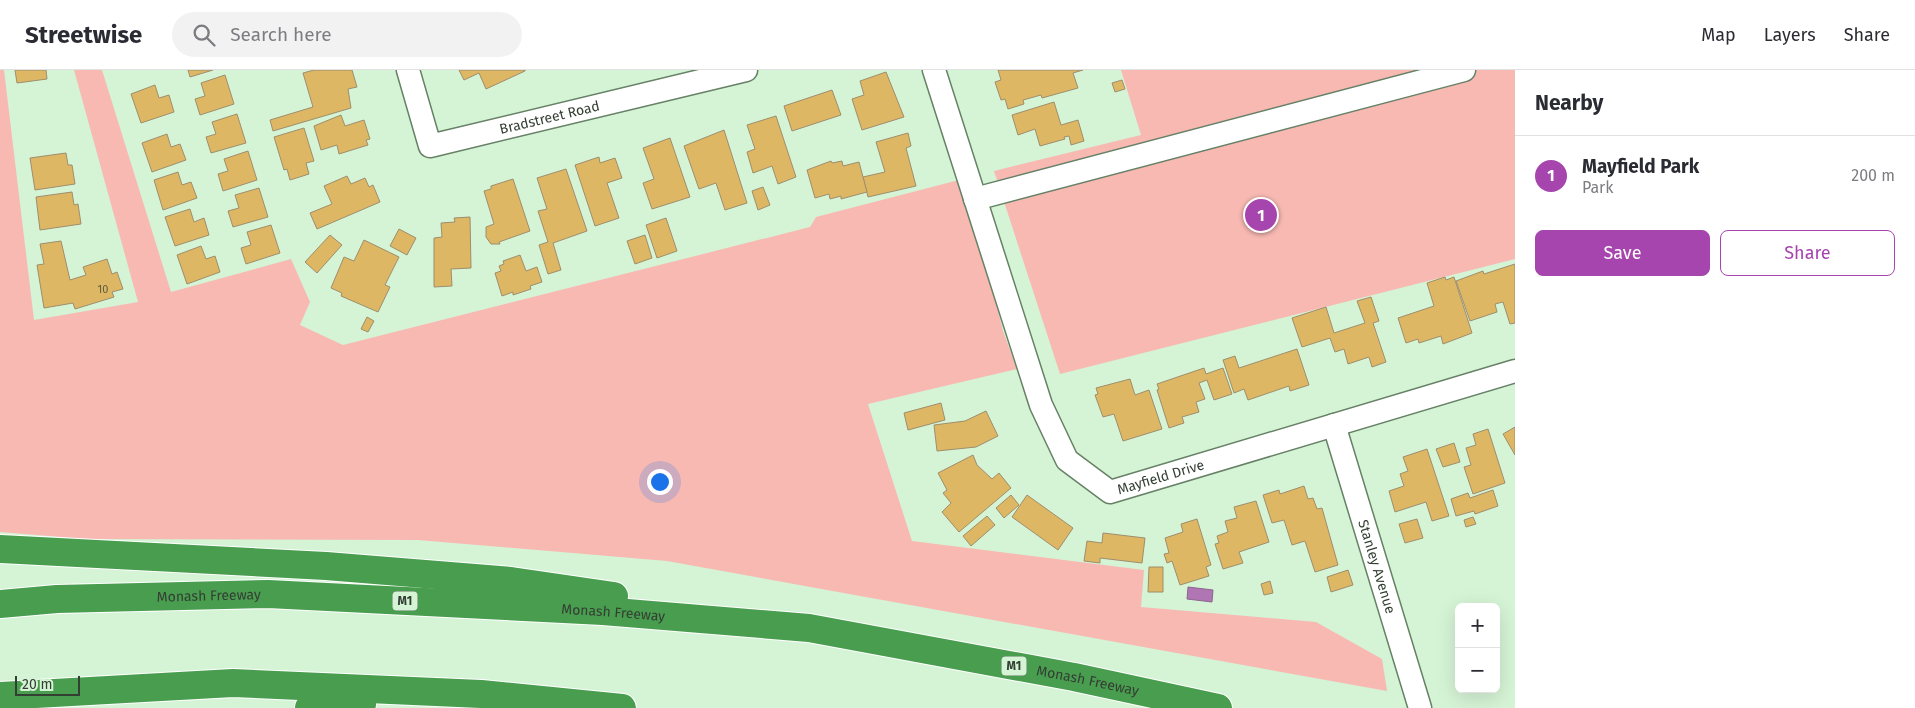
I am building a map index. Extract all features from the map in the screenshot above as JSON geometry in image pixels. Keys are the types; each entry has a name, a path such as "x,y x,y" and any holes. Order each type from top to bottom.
{"highway":[{"path":"0,549 326,566 511,581 656,602 809,628"},
{"name":"Monash Freeway","path":"0,604 58,599 268,594 602,611 809,628 1074,677 1218,708"},
{"path":"0,696 233,683 480,694 622,708"},
{"path":"308,708 480,694"}],"street":[{"name":"Bradstreet Road","path":"408,70 430,146 746,70"},
{"name":"Mayfield Drive","path":"934,70 1041,405 1067,460 1110,492 1515,371"},
{"path":"975,199 1464,70"},
{"name":"Stanley Avenue","path":"1334,425 1420,708"}],"shaded area":[{"path":"0,70 4,70 34,320 138,302 74,70 102,70 171,292 291,259 310,302 300,325 343,345 810,227 816,217 959,180 990,278 1003,331 1017,369 868,404 912,541 1144,570 1141,607 1316,622 1382,659 1387,691 667,561 418,540 86,539 0,532"},
{"path":"1121,70 1515,70 1515,259 1060,374 994,171 1141,135"},
{"path":"1188,587 1213,590 1212,602 1187,599"}],"building":[{"path":"15,70 46,70 47,79 17,83"},
{"path":"188,70 213,70 190,77"},
{"path":"314,70 352,70 357,87 348,89 351,108 273,131 270,120 313,107 303,73"},
{"path":"459,70 525,71 486,89 479,73 464,80"},
{"path":"998,70 1083,70 1073,73 1078,88 1042,98 1041,95 1023,100 1024,104 1008,109 1005,99 1001,100 995,82 1001,80"},
{"path":"886,72 904,117 862,130 852,99 864,95 860,81"},
{"path":"225,75 234,104 200,115 195,99 205,96 201,83"},
{"path":"1122,80 1125,89 1115,92 1112,83"},
{"path":"155,85 159,98 169,95 174,112 141,123 131,94"},
{"path":"832,90 841,115 792,131 784,106"},
{"path":"1054,102 1061,125 1078,120 1084,141 1071,145 1069,136 1064,137 1065,139 1040,146 1035,129 1018,135 1012,115"},
{"path":"237,114 246,143 211,153 206,137 216,134 212,122"},
{"path":"341,115 345,126 364,120 370,139 366,140 368,145 339,154 337,145 321,150 314,126"},
{"path":"776,116 796,177 778,184 772,166 753,173 747,152 755,149 747,125"},
{"path":"304,128 314,161 306,163 309,174 290,180 287,169 284,170 274,137"},
{"path":"724,130 747,203 725,210 716,183 699,189 684,146"},
{"path":"908,133 911,146 906,148 916,186 868,197 863,177 885,172 876,142"},
{"path":"167,134 171,147 180,144 186,160 152,172 142,143"},
{"path":"670,138 690,197 652,209 643,183 654,179 643,148"},
{"path":"248,151 257,180 223,191 218,174 228,171 224,159"},
{"path":"66,153 68,165 72,165 75,184 35,190 30,158"},
{"path":"599,157 600,163 615,158 622,178 607,183 619,218 595,226 575,165"},
{"path":"831,161 832,163 842,161 843,166 859,162 867,192 841,199 841,196 830,199 829,194 815,198 807,170"},
{"path":"566,169 587,231 553,243 561,270 548,274 539,245 548,242 538,211 547,209 537,178"},
{"path":"178,172 182,185 191,182 197,198 163,210 154,180"},
{"path":"347,176 351,184 365,178 369,187 373,185 380,202 317,229 310,213 332,204 324,186"},
{"path":"513,179 530,231 499,242 500,244 491,244 486,237 486,227 494,224 484,191 491,189 491,186"},
{"path":"763,187 770,205 758,210 752,191"},
{"path":"259,188 268,217 233,227 228,211 239,208 235,195"},
{"path":"72,192 74,205 78,204 81,224 40,230 36,197"},
{"path":"190,209 194,222 204,218 209,235 175,246 165,217"},
{"path":"470,217 471,268 451,269 452,286 434,287 434,238 442,237 441,223 455,222 454,218"},
{"path":"666,218 677,251 657,258 646,225"},
{"path":"271,225 280,253 246,264 241,248 251,245 247,232"},
{"path":"399,229 416,238 407,255 390,246"},
{"path":"330,235 342,245 317,273 305,262"},
{"path":"645,235 652,258 635,264 627,241"},
{"path":"364,240 399,257 385,285 390,287 378,312 341,296 342,293 331,288 344,257 354,261"},
{"path":"61,241 70,280 86,275 83,267 107,259 112,274 117,272 123,289 112,292 114,297 75,309 73,303 44,308 37,265 44,264 40,244"},
{"path":"201,246 206,259 215,256 220,272 187,284 177,255"},
{"path":"520,255 526,271 537,267 542,282 530,286 531,289 513,295 513,292 502,296 495,273 501,271 499,266 504,264 503,261"},
{"path":"1515,264 1515,323 1510,324 1503,302 1495,304 1497,312 1470,321 1456,281 1483,271 1484,274"},
{"path":"1445,277 1446,280 1454,277 1472,333 1443,344 1441,336 1419,343 1418,339 1406,343 1398,318 1434,306 1427,283"},
{"path":"1371,297 1379,321 1373,323 1386,362 1372,367 1369,357 1348,364 1344,349 1335,352 1330,338 1302,347 1292,318 1326,307 1334,333 1365,323 1357,301"},
{"path":"367,317 374,321 368,332 361,329"},
{"path":"1297,349 1309,385 1290,391 1289,386 1248,400 1244,389 1234,393 1223,360 1235,356 1239,368"},
{"path":"1204,368 1206,374 1223,368 1232,394 1214,400 1207,380 1199,383 1205,399 1196,402 1199,412 1182,417 1184,423 1169,428 1157,390 1159,389 1157,384"},
{"path":"1130,379 1135,395 1149,390 1162,429 1123,441 1114,414 1103,417 1095,395 1098,394 1096,388"},
{"path":"941,403 945,420 908,430 904,413"},
{"path":"986,411 998,436 976,447 937,451 934,425 965,421"},
{"path":"1515,427 1515,455 1503,434"},
{"path":"1488,429 1505,483 1473,494 1464,467 1471,465 1466,448 1476,445 1473,434"},
{"path":"1454,443 1460,462 1443,467 1436,449"},
{"path":"1427,449 1449,516 1432,521 1426,502 1395,512 1389,491 1404,486 1400,474 1408,471 1403,457"},
{"path":"973,455 977,465 992,479 999,473 1011,488 959,532 942,512 951,503 943,493 947,490 938,473"},
{"path":"1304,486 1308,499 1313,498 1317,509 1322,508 1338,565 1315,572 1305,541 1292,545 1284,520 1272,523 1263,495 1279,490 1280,494"},
{"path":"1493,490 1498,506 1475,514 1474,511 1456,516 1451,499 1468,493 1470,498"},
{"path":"1011,495 1019,505 1004,518 996,508"},
{"path":"1027,495 1073,528 1058,550 1012,517"},
{"path":"1256,501 1269,542 1239,552 1243,563 1223,569 1215,544 1219,543 1217,536 1228,532 1225,521 1237,518 1234,507"},
{"path":"987,516 995,525 971,546 963,536"},
{"path":"1473,517 1476,524 1466,527 1464,520"},
{"path":"1197,519 1211,565 1206,567 1209,576 1180,585 1172,561 1167,563 1164,554 1169,553 1165,538 1183,532 1181,524"},
{"path":"1417,519 1423,538 1405,543 1399,524"},
{"path":"1103,533 1145,538 1142,563 1100,558 1100,563 1084,561 1087,541 1102,543"},
{"path":"1149,567 1163,567 1163,592 1148,592"},
{"path":"1348,570 1353,585 1331,592 1327,577"},
{"path":"1270,581 1273,593 1264,595 1261,584"}],"place":[{"name":"Mayfield Park","path":"1261,215"}]}
